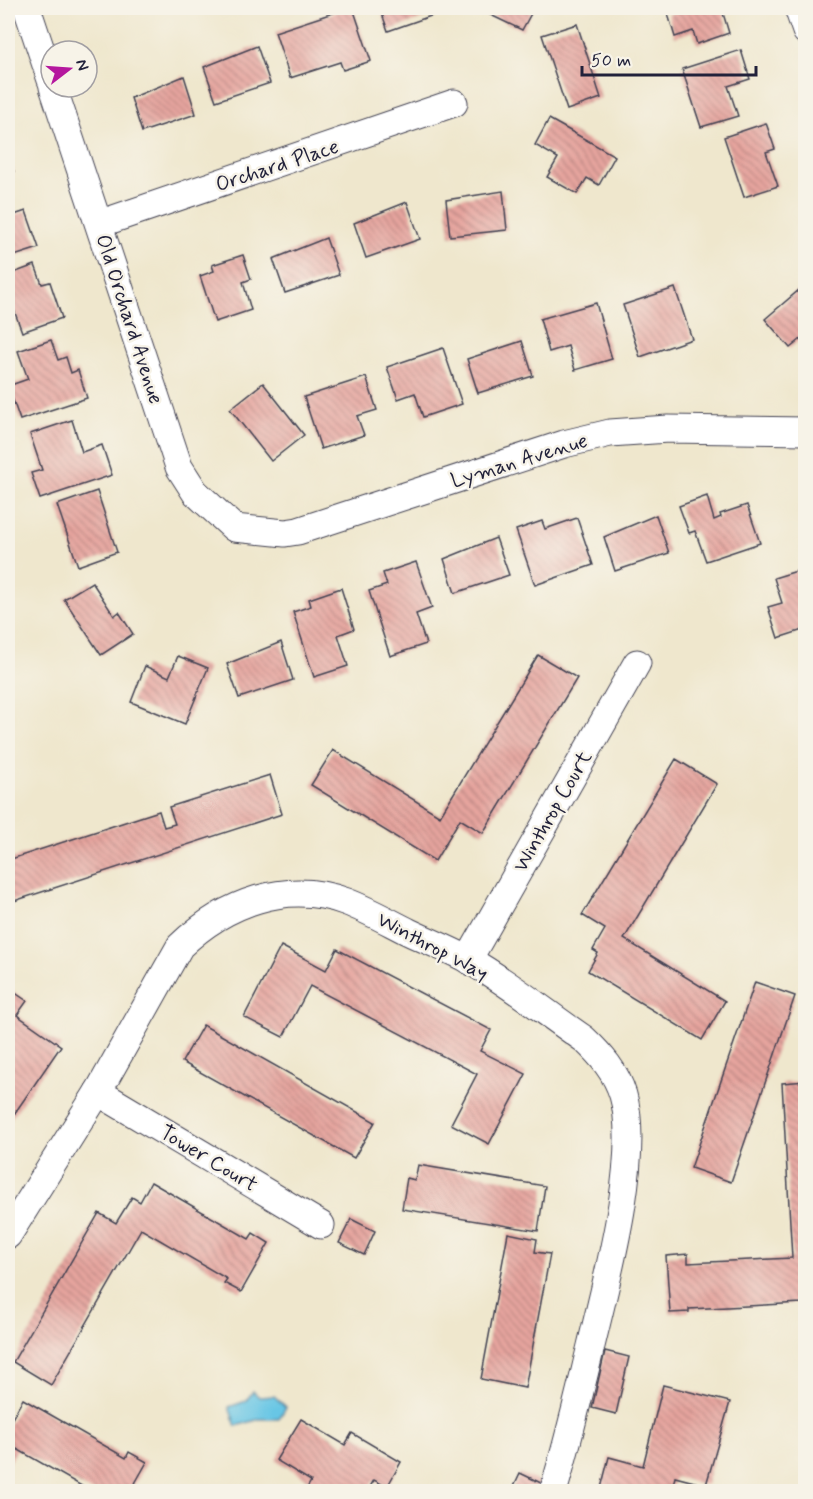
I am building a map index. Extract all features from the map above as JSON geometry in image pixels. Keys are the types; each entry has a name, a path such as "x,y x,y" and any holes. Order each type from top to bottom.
{"street":[{"path":"27,8 39,44"},
{"path":"798,8 806,31"},
{"name":"Old Orchard Avenue","path":"57,99 179,466 195,492 234,528 239,528"},
{"name":"Orchard Place","path":"99,224 454,103"},
{"name":"Lyman Avenue","path":"239,528 298,531 564,444 610,433 668,429 806,431"},
{"name":"Winthrop Court","path":"468,960 637,663"},
{"name":"Winthrop Way","path":"8,1235 98,1092 180,946 214,918 245,902 271,895 297,893 321,895 346,902 468,960 584,1039 601,1055 614,1073 623,1095 627,1117 626,1169 609,1271 567,1447 553,1491"},
{"name":"Tower Court","path":"98,1092 321,1225"}],"water":[{"path":"253,1391 259,1397 274,1396 286,1407 279,1419 260,1419 236,1426 229,1407 246,1401"}],"building":[{"path":"353,8 371,61 343,70 340,62 290,78 275,32"},
{"path":"380,8 440,8 442,12 388,31"},
{"path":"476,8 534,8 522,30"},
{"path":"682,8 728,8 722,10 729,33 697,44 693,31 675,37 668,14 683,10"},
{"path":"577,24 601,98 567,110 542,35"},
{"path":"257,46 270,83 216,101 204,67"},
{"path":"741,50 750,79 728,86 738,116 701,127 682,69"},
{"path":"184,76 196,114 142,132 131,98"},
{"path":"549,119 615,156 599,185 587,178 577,194 547,177 558,158 535,145"},
{"path":"766,123 775,149 766,152 778,186 744,197 724,137"},
{"path":"8,154 14,172 8,174"},
{"path":"503,191 507,230 450,236 446,200"},
{"path":"407,202 420,239 366,258 354,223"},
{"path":"26,211 39,248 8,258 8,217"},
{"path":"326,238 339,275 285,293 273,259"},
{"path":"243,255 251,279 243,282 251,310 215,322 200,276 214,271 212,265"},
{"path":"35,265 42,284 50,282 62,318 22,332 14,310 8,313 8,275"},
{"path":"806,284 806,335 790,348 765,319"},
{"path":"675,288 692,339 640,357 623,305"},
{"path":"596,303 612,359 575,370 568,346 549,352 540,319"},
{"path":"51,340 58,360 66,357 71,373 78,370 87,398 20,420 8,386 28,379 18,351"},
{"path":"522,341 533,376 478,393 467,359"},
{"path":"443,348 462,404 423,417 415,393 398,399 387,367"},
{"path":"366,377 377,410 357,416 364,435 321,449 304,397"},
{"path":"263,383 304,435 271,461 230,409"},
{"path":"72,420 82,452 102,445 112,475 40,499 31,473 42,470 30,434"},
{"path":"97,491 117,552 78,566 57,505"},
{"path":"707,496 714,520 721,517 720,514 747,505 760,543 706,561 695,531 689,533 679,506"},
{"path":"656,515 669,553 615,571 604,537"},
{"path":"577,518 593,565 535,585 516,530 542,521 545,529"},
{"path":"496,538 509,575 455,593 444,559"},
{"path":"416,562 432,608 416,614 426,644 390,656 369,591 387,585 383,573"},
{"path":"800,570 806,585 806,629 778,638 768,607 782,603 774,578"},
{"path":"92,582 114,616 119,612 133,634 101,655 64,599"},
{"path":"341,588 354,629 338,635 348,666 314,677 293,612 311,606 309,599"},
{"path":"281,642 293,680 239,698 227,664"},
{"path":"538,655 577,678 483,833 460,819 435,861 311,785 333,750 440,816"},
{"path":"178,656 208,668 185,724 131,702 145,666 169,677"},
{"path":"676,759 717,784 624,939 725,1001 702,1040 588,971 598,953 593,950 605,929 582,915"},
{"path":"270,775 282,814 8,903 8,860 159,811 164,827 175,824 169,807"},
{"path":"281,946 326,970 337,949 491,1030 480,1051 526,1074 489,1144 451,1124 477,1074 310,986 283,1037 244,1017"},
{"path":"755,982 795,996 731,1182 691,1168"},
{"path":"8,988 27,1001 17,1015 61,1046 8,1123 8,1048 10,1044 8,1041"},
{"path":"203,1025 375,1122 354,1158 182,1062"},
{"path":"806,1081 806,1284 801,1285 802,1303 689,1309 689,1312 670,1313 666,1256 688,1254 688,1263 792,1258 782,1083"},
{"path":"418,1165 545,1186 538,1231 402,1209 407,1178 415,1180"},
{"path":"151,1182 249,1239 253,1233 269,1243 241,1292 224,1283 227,1279 141,1229 51,1385 13,1362 99,1213 116,1223 132,1197 140,1202"},
{"path":"351,1219 375,1231 364,1255 339,1243"},
{"path":"508,1233 537,1239 535,1252 550,1254 525,1388 481,1379"},
{"path":"605,1351 629,1357 616,1414 592,1408"},
{"path":"663,1385 730,1402 706,1485 675,1477 671,1492 600,1492 609,1457 643,1466"},
{"path":"23,1399 126,1458 129,1452 147,1462 130,1492 92,1492 17,1449 8,1466 8,1426"},
{"path":"301,1419 345,1445 352,1433 401,1462 387,1487 374,1480 367,1492 305,1492 311,1481 276,1460"},
{"path":"520,1473 543,1484 540,1492 511,1492"}]}
